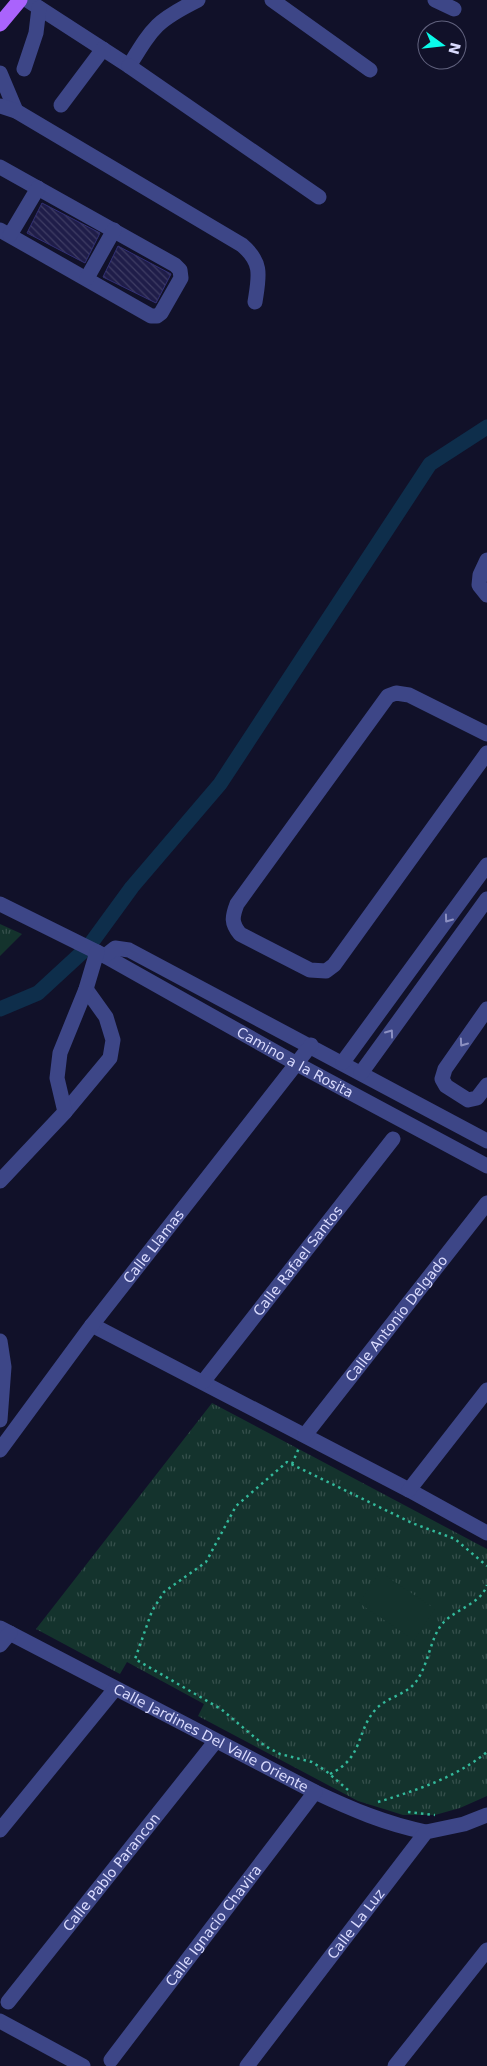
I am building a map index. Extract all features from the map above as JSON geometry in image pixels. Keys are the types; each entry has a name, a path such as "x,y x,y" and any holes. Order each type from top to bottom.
{"main road":[{"path":"0,24 20,0"}],"street":[{"path":"129,66 152,29 164,18 198,0"},
{"path":"272,0 370,70"},
{"path":"435,0 454,9"},
{"path":"33,4 129,66 319,197"},
{"path":"24,69 36,33 33,4"},
{"path":"61,105 103,49"},
{"path":"0,73 16,112"},
{"path":"0,106 16,112 242,245 253,255 258,267 255,302"},
{"path":"1,163 38,188 114,230 180,270 181,278 161,313 156,316 146,313 5,232 38,188"},
{"path":"87,278 114,230"},
{"path":"487,560 480,575 479,585 487,595"},
{"path":"487,734 409,694 396,693 388,696 236,904 232,916 233,925 240,934 310,970 326,971 334,964 487,753"},
{"path":"343,1062 487,866"},
{"path":"361,1073 485,901 468,892"},
{"name":"Camino a la Rosita","path":"0,904 97,952 297,1064 487,1166"},
{"name":"Camino a la Rosita","path":"97,952 115,948 130,950 312,1045 487,1141"},
{"path":"65,1112 57,1078 60,1053 86,989 97,952"},
{"path":"0,1181 65,1112 110,1058 114,1040 106,1017 86,989"},
{"path":"487,1009 445,1069 442,1079 446,1086 468,1100 477,1098 487,1085"},
{"name":"Calle Llamas","path":"0,1450 92,1325 312,1045"},
{"name":"Calle Rafael Santos","path":"203,1382 393,1139"},
{"name":"Calle Antonio Delgado","path":"305,1435 487,1203"},
{"path":"92,1325 410,1490 487,1533"},
{"path":"0,1341 4,1367 0,1420"},
{"path":"410,1490 487,1390"},
{"path":"0,1424 12,1434"},
{"name":"Calle Jardines Del Valle Oriente","path":"3,1635 115,1689 314,1792 367,1816 399,1827 426,1832"},
{"path":"0,1830 115,1689"},
{"name":"Calle Pablo Parancon","path":"8,2002 215,1742"},
{"name":"Calle Ignacio Chavira","path":"111,2060 314,1792"},
{"path":"426,1832 464,1824 487,1816"},
{"name":"Calle La Luz","path":"247,2066 426,1832"},
{"path":"394,2066 487,1950"},
{"path":"0,2021 83,2066"}],"path":[{"path":"354,1794 312,1762 280,1754 265,1746 221,1709 135,1658 152,1611 164,1592 206,1562 236,1506 287,1462 412,1523 454,1540 487,1566"},
{"path":"330,1774 344,1767 355,1752 371,1717 378,1708 415,1683 442,1625 463,1607 481,1597 487,1585"},
{"path":"383,1805 375,1803 426,1787 454,1775 487,1752"},
{"path":"400,1810 443,1816"}],"green space":[{"path":"0,924 22,934 0,956"},
{"path":"212,1403 487,1549 487,1796 460,1808 435,1815 403,1815 358,1801 198,1716 204,1704 127,1662 120,1674 36,1629"},
{"path":"380,1572 435,1609 414,1640 359,1603"}],"building":[{"path":"42,203 100,233 85,263 27,233"},
{"path":"118,246 171,274 156,303 103,277"}],"waterway":[{"path":"0,1009 38,993 89,946 132,887 220,784 430,464 487,427"}]}
